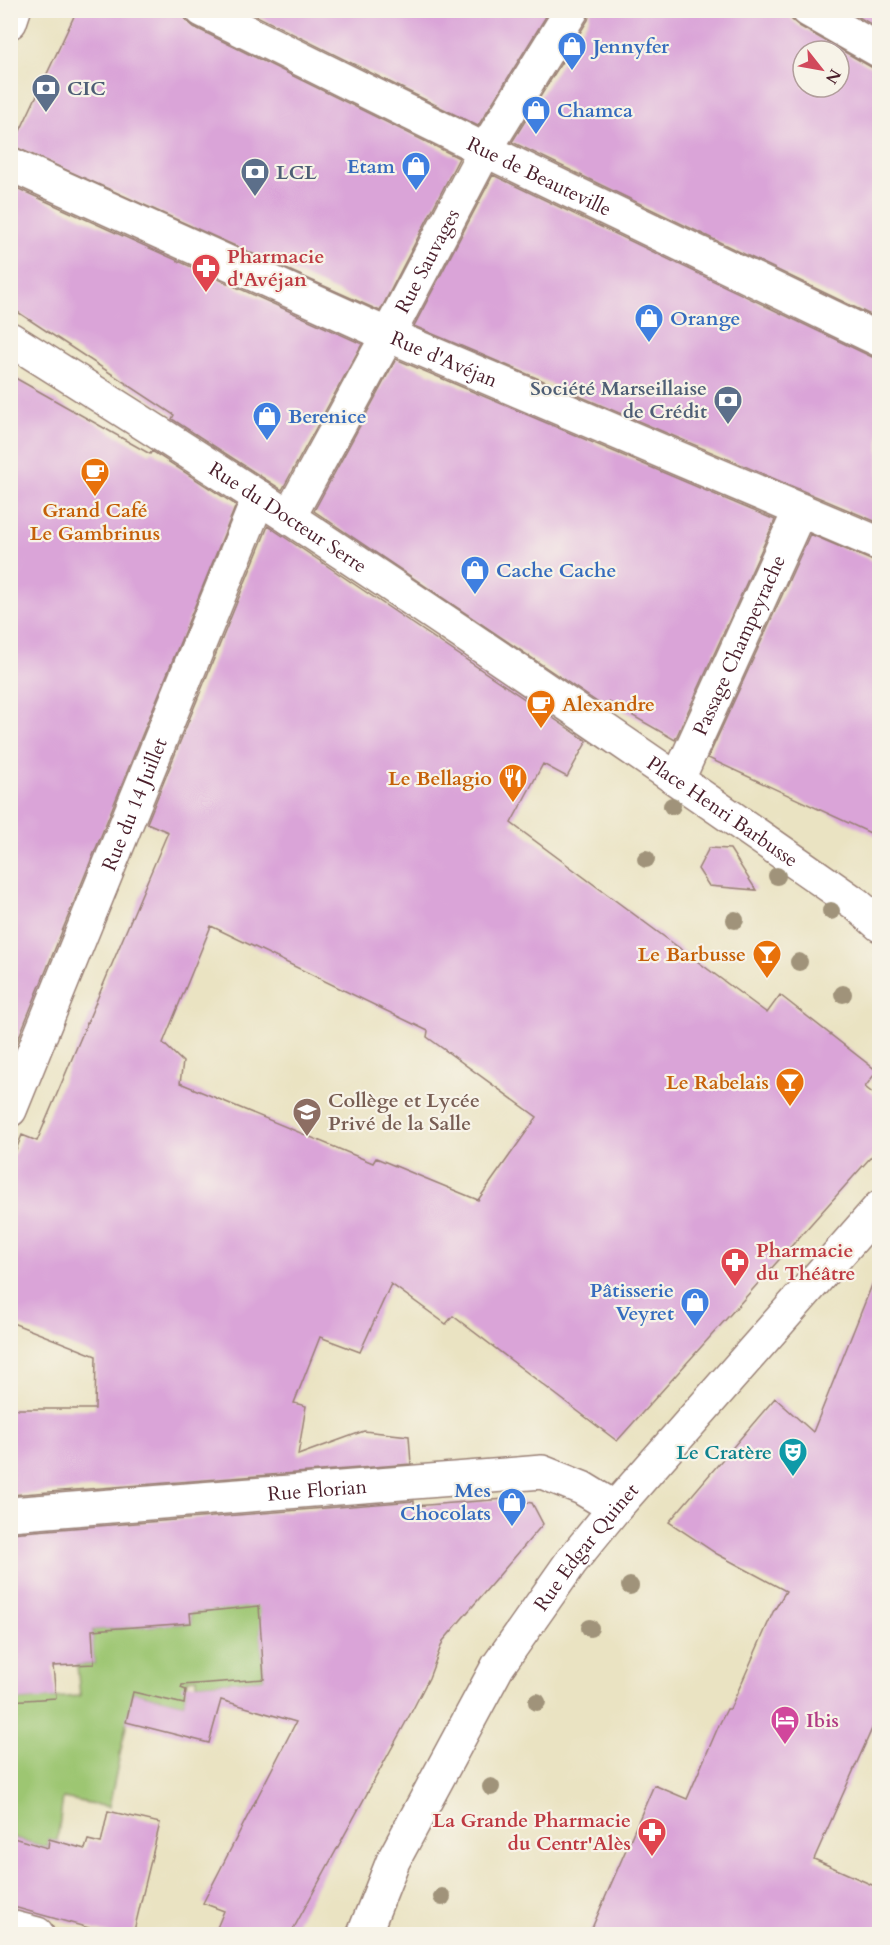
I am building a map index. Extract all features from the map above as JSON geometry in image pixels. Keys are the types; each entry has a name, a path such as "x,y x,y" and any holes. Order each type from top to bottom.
{"street":[{"path":"10,22 14,10"},
{"name":"Rue de Beauteville","path":"202,10 485,150 879,339"},
{"name":"Rue Sauvages","path":"289,517 485,150 572,10"},
{"path":"808,10 879,51"},
{"name":"Rue d'Avéjan","path":"10,164 388,334 879,544"},
{"name":"Rue du Docteur Serre","path":"10,339 259,497 562,700"},
{"name":"Rue du 14 Juillet","path":"10,1110 18,1067 259,497"},
{"name":"Passage Champeyrache","path":"678,779 800,510"},
{"name":"Place Henri Barbusse","path":"562,700 856,904 879,925"},
{"name":"Rue Edgar Quinet","path":"364,1935 393,1861 498,1666 571,1562 615,1508 879,1207"},
{"name":"Rue Florian","path":"10,1514 542,1472 582,1488 615,1508"},
{"path":"10,1927 37,1935"}],"green space":[{"path":"270,1591 261,1629 264,1679 197,1684 197,1678 188,1679 184,1704 133,1692 109,1807 63,1798 57,1841 49,1839 48,1848 11,1837 10,1701 80,1696 77,1665 94,1664 92,1630 191,1623 190,1613 206,1611"}],"building":[{"path":"77,10 183,10 186,20 194,27 459,158 380,311 13,146"},
{"path":"245,10 550,10 478,126"},
{"path":"591,10 789,10 792,20 822,39 791,39 791,99 851,99 851,56 879,70 879,319 512,142 588,20"},
{"path":"847,10 879,10 879,29"},
{"path":"493,175 872,357 879,358 879,523 414,326"},
{"path":"10,185 362,344 282,490 172,419 174,415 10,307"},
{"path":"396,359 775,520 675,740 609,702 606,708 314,511"},
{"path":"10,375 150,454 152,451 236,505 12,1054"},
{"path":"268,526 587,741 567,777 543,764 511,823 767,1013 780,995 877,1071 865,1087 879,1098 879,1148 617,1441 453,1316 446,1324 391,1284 360,1352 320,1337 294,1403 306,1406 298,1455 364,1431 409,1436 411,1464 10,1495 10,1409 95,1409 96,1356 10,1322 10,1164 22,1135 37,1141 168,832 147,823","holes":["211,926 428,1031 427,1037 537,1117 478,1200 376,1158 373,1163 180,1083 183,1062 163,1043"]},
{"path":"810,534 879,562 879,837 708,758"},
{"path":"709,848 730,849 756,890 709,886 698,869"},
{"path":"878,1270 879,1713 814,1859 879,1888 879,1935 589,1935 654,1785 687,1799 719,1725 727,1709 730,1709 773,1612 786,1591 717,1554 669,1522 775,1398 813,1432"},
{"path":"505,1499 532,1503 543,1524 443,1641 429,1678 413,1709 290,1935 214,1935 224,1911 203,1903 296,1722 221,1700 209,1743 126,1722 133,1692 184,1704 186,1690 181,1688 182,1685 264,1679 259,1606 190,1613 191,1623 92,1630 94,1664 53,1666 56,1698 10,1701 10,1533 414,1501 414,1506"},
{"path":"108,1811 160,1823 133,1935 114,1935 10,1906 10,1837 48,1848 49,1839 85,1849 88,1840 101,1843"}],"place":[{"name":"Jennyfer","path":"572,72"},
{"name":"CIC","path":"46,114"},
{"name":"Chamca","path":"536,136"},
{"name":"Etam","path":"416,192"},
{"name":"LCL","path":"255,198"},
{"name":"Pharmacie d'Avéjan","path":"206,294"},
{"name":"Orange","path":"649,344"},
{"name":"Société Marseillaise de Crédit","path":"728,426"},
{"name":"Berenice","path":"267,442"},
{"name":"Grand Café Le Gambrinus","path":"95,498"},
{"name":"Cache Cache","path":"475,596"},
{"name":"Alexandre","path":"541,730"},
{"name":"Le Bellagio","path":"513,804"},
{"name":"Le Barbusse","path":"767,980"},
{"name":"Le Rabelais","path":"790,1108"},
{"name":"Collège et Lycée Privé de la Salle","path":"307,1138"},
{"name":"Pharmacie du Théâtre","path":"735,1288"},
{"name":"Pâtisserie Veyret","path":"695,1328"},
{"name":"Le Cratère","path":"793,1478"},
{"name":"Mes Chocolats","path":"512,1528"},
{"name":"Ibis","path":"785,1746"},
{"name":"La Grande Pharmacie du Centr'Alès","path":"652,1858"}]}
